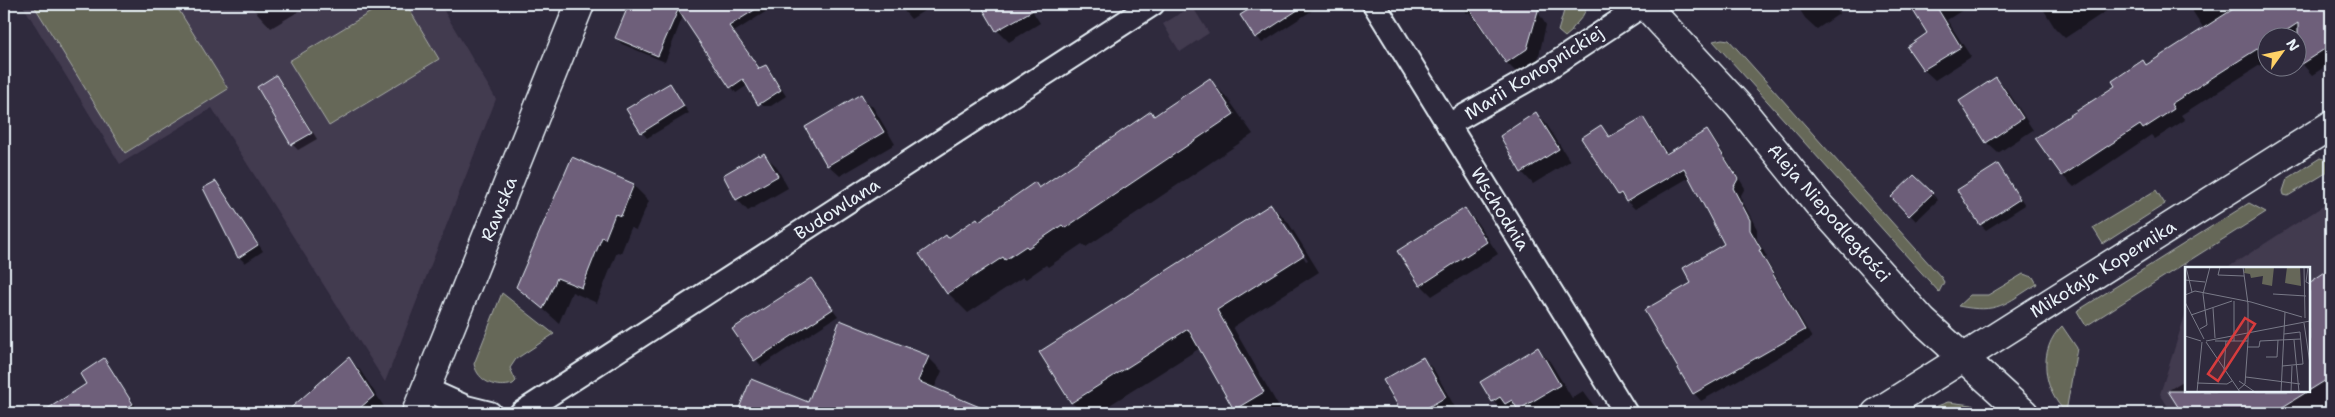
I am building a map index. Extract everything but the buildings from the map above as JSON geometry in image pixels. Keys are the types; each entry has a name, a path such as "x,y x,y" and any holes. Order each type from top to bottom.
{"street":[{"name":"Rawska","path":"421,401 580,4"},
{"name":"Budowlana","path":"520,413 1153,4"},
{"name":"Wschodnia","path":"1374,4 1626,413"},
{"name":"Marii Konopnickiej","path":"1448,125 1545,70 1645,4"},
{"name":"Aleja Niepodległości","path":"1645,4 1739,106 1819,205 1923,321 2024,413"},
{"name":"Mikołaja Kopernika","path":"1876,413 2331,125"},
{"path":"421,401 466,407 490,413"}],"shaded area":[{"path":"22,4 440,4 496,99 385,382 212,108 120,164"},
{"path":"1192,6 1209,33 1180,52 1163,24"},
{"path":"2331,201 2331,413 2172,413 2160,394 2185,315 2185,392 2310,392 2310,267 2229,267"}],"green space":[{"path":"33,4 175,4 228,89 125,153"},
{"path":"384,4 406,4 439,59 329,126 289,61"},
{"path":"1566,4 1589,4 1572,31 1565,37 1558,31"},
{"path":"1729,40 1941,277 1944,282 1939,292 1713,41"},
{"path":"2320,158 2331,161 2331,170 2288,196 2284,195 2283,191 2287,179"},
{"path":"2156,190 2165,204 2103,244 2093,228"},
{"path":"2249,203 2266,212 2086,326 2077,311"},
{"path":"2023,274 2033,277 2037,284 2000,306 1983,309 1958,306 1970,295 1988,295"},
{"path":"502,293 554,334 516,359 510,368 516,381 513,384 500,386 484,380 479,375 474,364"},
{"path":"2062,326 2077,348 2066,412 2052,393 2046,370 2049,346 2054,335"},
{"path":"1948,402 1972,405 1985,413 1930,413 1924,411"}]}
